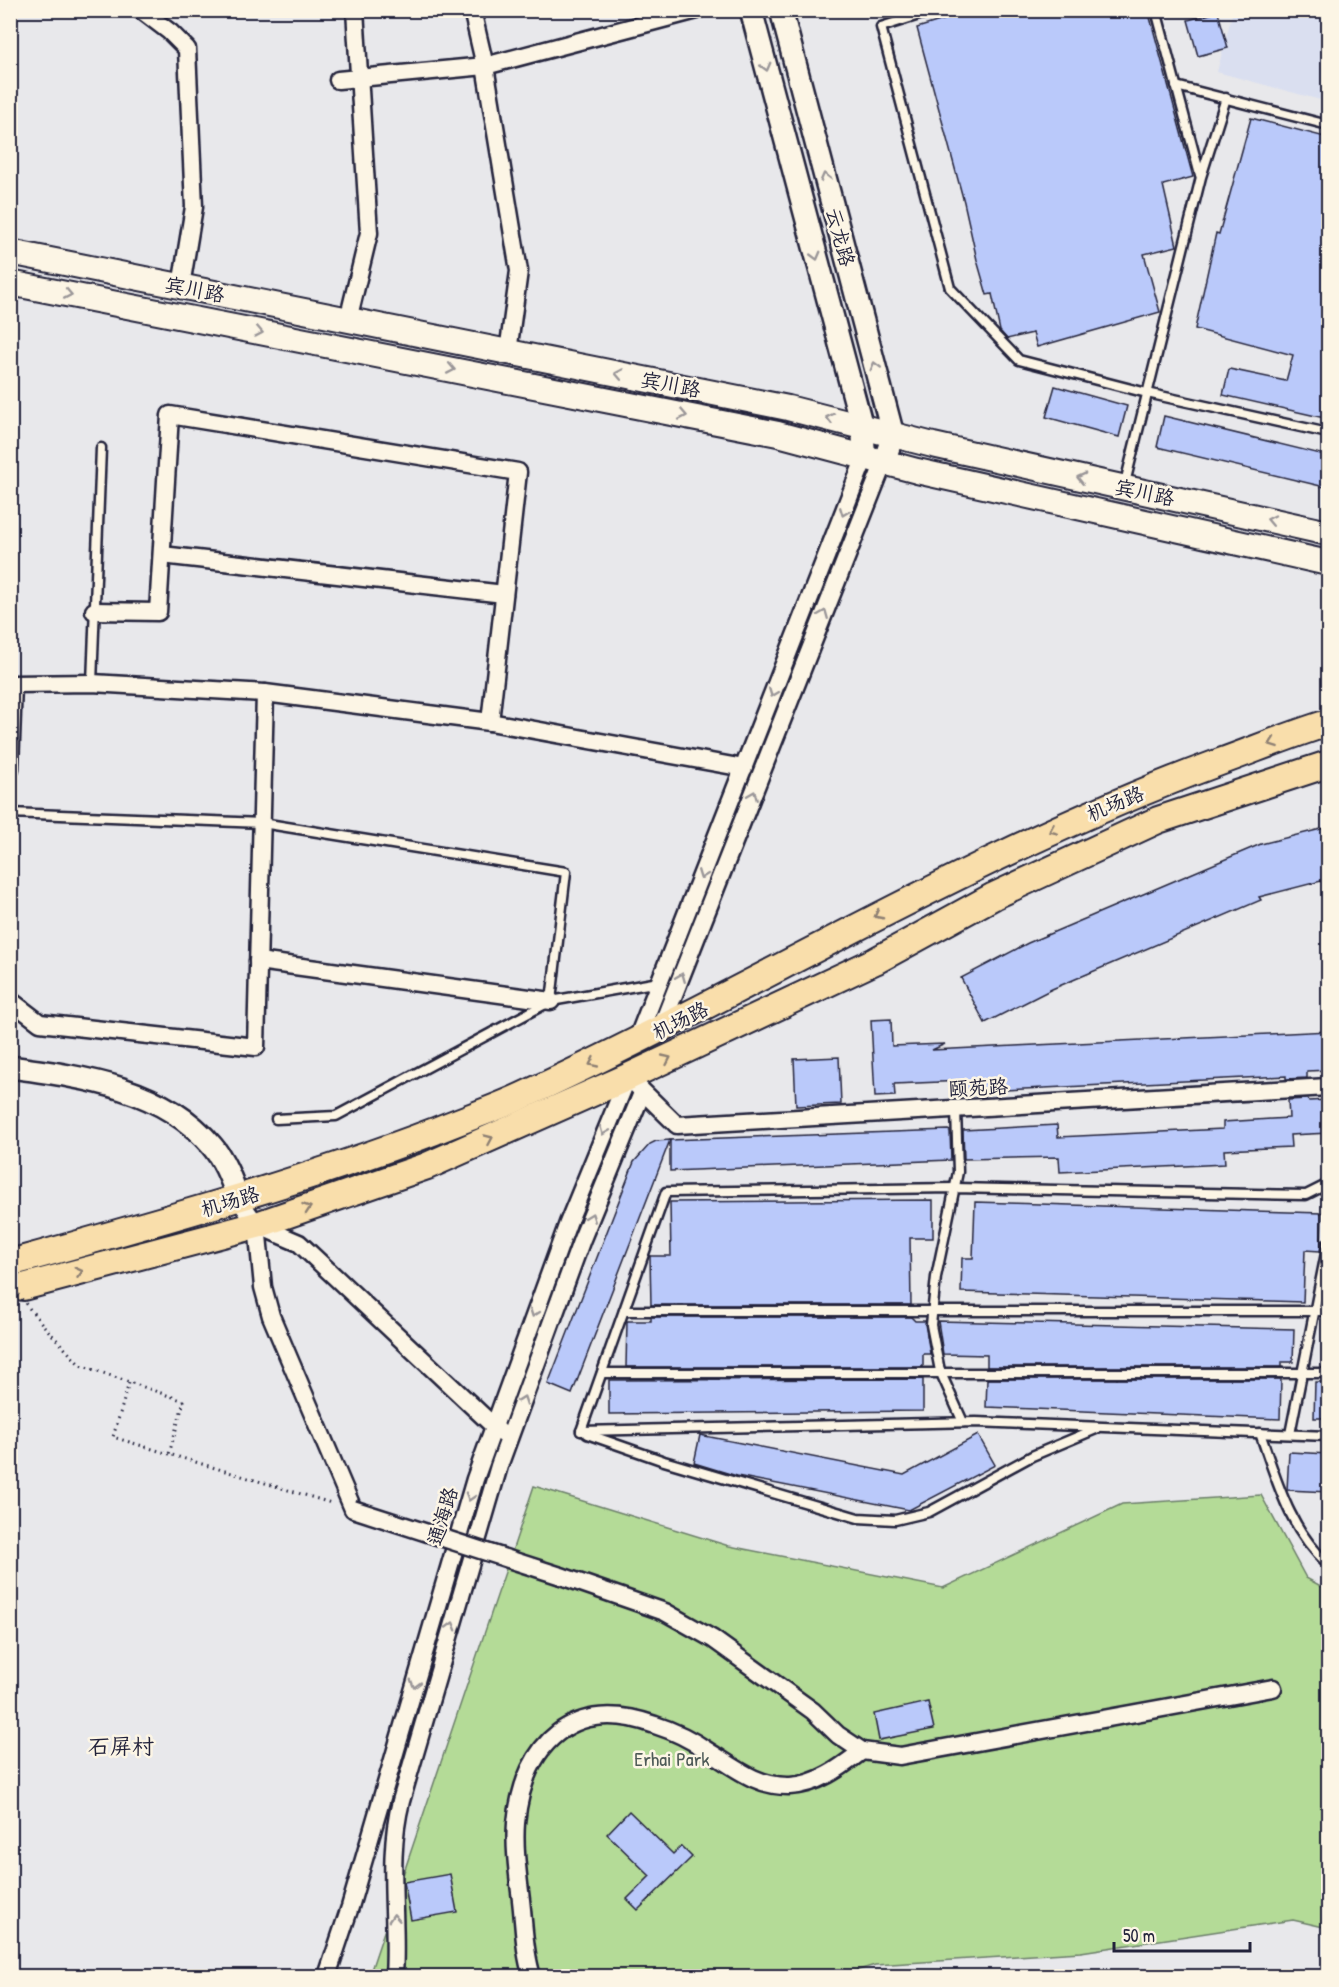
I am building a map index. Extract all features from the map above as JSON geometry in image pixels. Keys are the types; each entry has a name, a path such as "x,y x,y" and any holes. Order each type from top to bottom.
{"main road":[{"name":"宾川路","path":"10,252 788,408 893,435 1329,532"},
{"name":"宾川路","path":"10,283 778,434 875,460 1329,562"},
{"name":"机场路","path":"10,1263 239,1200 376,1154 517,1099 660,1031 882,912 998,855 1138,792 1329,723"},
{"name":"机场路","path":"17,1286 257,1225 427,1166 635,1085 994,896 1158,820 1329,764"}],"street":[{"path":"141,10 170,32 187,49 194,207 181,286"},
{"path":"348,320 369,233 357,79 355,10"},
{"path":"472,10 485,66 519,271 508,352"},
{"path":"338,80 485,66 697,10"},
{"name":"云龙路","path":"752,10 862,427 875,460"},
{"name":"云龙路","path":"781,10 893,435"},
{"path":"94,611 158,612 170,415 518,472 490,722"},
{"path":"636,1042 744,768 875,460 893,435"},
{"path":"660,1031 875,460"},
{"path":"162,555 504,594"},
{"path":"10,769 13,684 92,683 265,693 490,722 744,768"},
{"path":"10,1000 40,1023 256,1047 265,693"},
{"path":"258,961 551,1001"},
{"path":"10,1067 65,1075 128,1089 178,1115 212,1146 229,1174 239,1200 257,1225 263,1287 271,1316 353,1509 665,1612 713,1639 813,1711 838,1735 862,1751 900,1756 1273,1688"},
{"name":"颐苑路","path":"635,1085 677,1125 1329,1087"},
{"name":"通海路","path":"327,1977 353,1897 459,1530 494,1426 568,1223 635,1085"},
{"name":"通海路","path":"394,1977 392,1855 397,1814 479,1531 635,1085"},
{"path":"257,1225 299,1243 509,1440"},
{"path":"532,1977 523,1922 516,1823 520,1799 533,1764 556,1732 583,1720 603,1716 645,1722 684,1736 745,1776 790,1786 812,1782 831,1774 862,1751"}],"lane":[{"path":"935,10 881,27 950,288 1019,360 1147,393 1329,433"},
{"path":"1156,10 1201,177"},
{"path":"1176,86 1329,125"},
{"path":"1124,487 1201,177 1226,98"},
{"path":"92,683 101,448"},
{"path":"10,813 262,823 566,872 551,1001"},
{"path":"276,1119 336,1116 551,1001 660,982"},
{"path":"956,1109 959,1160 932,1309 932,1335 941,1373 963,1422"},
{"path":"581,1431 666,1192 955,1188 1306,1195 1329,1184"},
{"path":"1290,1434 1329,1243"},
{"path":"624,1311 932,1309 1329,1311"},
{"path":"602,1373 1329,1373"},
{"path":"581,1431 963,1422 1329,1436"},
{"path":"581,1431 664,1461 858,1518 895,1520 930,1512 1032,1456 1099,1428"},
{"path":"1260,1433 1289,1514 1305,1539 1329,1564"}],"path":[{"path":"17,1286 44,1326 80,1365 184,1401 169,1454"},
{"path":"129,1383 112,1437 353,1509"}],"shaded area":[{"path":"1233,11 1328,11 1328,102 1217,72"}],"green space":[{"name":"Erhai Park","path":"534,1486 729,1546 943,1588 1122,1504 1261,1495 1306,1578 1328,1590 1328,1928 1293,1920 1081,1952 875,1965 839,1976 369,1976"}],"building":[{"path":"976,10 1148,10 1193,177 1163,185 1177,246 1144,254 1160,312 1037,347 1033,333 1007,339 1000,331 992,294 987,295 977,260 964,202 917,28"},
{"path":"1218,12 1228,48 1198,56 1188,20"},
{"path":"1251,118 1329,138 1329,419 1223,395 1229,369 1286,381 1293,355 1195,329 1216,233 1219,234"},
{"path":"1055,386 1127,406 1119,437 1046,417"},
{"path":"1164,416 1329,456 1329,488 1157,447"},
{"path":"1329,827 1329,879 1259,897 1261,900 1052,989 985,1023 961,978 1028,943 1261,844"},
{"path":"891,1019 892,1046 945,1044 932,1050 1329,1031 1329,1070 1307,1071 1307,1078 1286,1079 1286,1076 964,1092 963,1081 894,1084 895,1096 875,1097 871,1020"},
{"path":"839,1057 841,1104 796,1106 794,1059"},
{"path":"1308,1099 1309,1101 1329,1100 1329,1133 1290,1135 1291,1147 1224,1150 1225,1164 1060,1172 1059,1157 964,1159 963,1130 1057,1125 1058,1137 1223,1129 1223,1122 1289,1118 1288,1100"},
{"path":"950,1131 951,1160 670,1171 670,1140"},
{"path":"670,1140 572,1394 548,1384 634,1162 650,1144"},
{"path":"933,1200 933,1238 910,1238 911,1305 651,1305 650,1256 671,1256 670,1202"},
{"path":"975,1202 1322,1213 1321,1247 1320,1251 1305,1250 1303,1302 961,1292 962,1258 973,1258"},
{"path":"651,1317 911,1317 915,1321 925,1321 930,1354 923,1354 923,1367 626,1367 627,1321 651,1321"},
{"path":"938,1321 1294,1329 1293,1362 1282,1362 1282,1367 987,1367 987,1355 943,1354"},
{"path":"923,1379 923,1411 609,1414 609,1380"},
{"path":"987,1379 1281,1379 1280,1419 986,1407"},
{"path":"1315,1382 1329,1382 1329,1418 1314,1418"},
{"path":"700,1435 904,1475 978,1435 995,1465 909,1510 737,1476 694,1463"},
{"path":"1289,1452 1329,1454 1329,1492 1287,1490"},
{"path":"928,1702 934,1729 879,1740 874,1714"},
{"path":"629,1811 673,1854 681,1846 692,1857 638,1910 627,1899 650,1876 607,1834"},
{"path":"450,1874 457,1912 411,1920 404,1882"}],"district":[{"name":"石屏村","path":"121,1746"}]}
